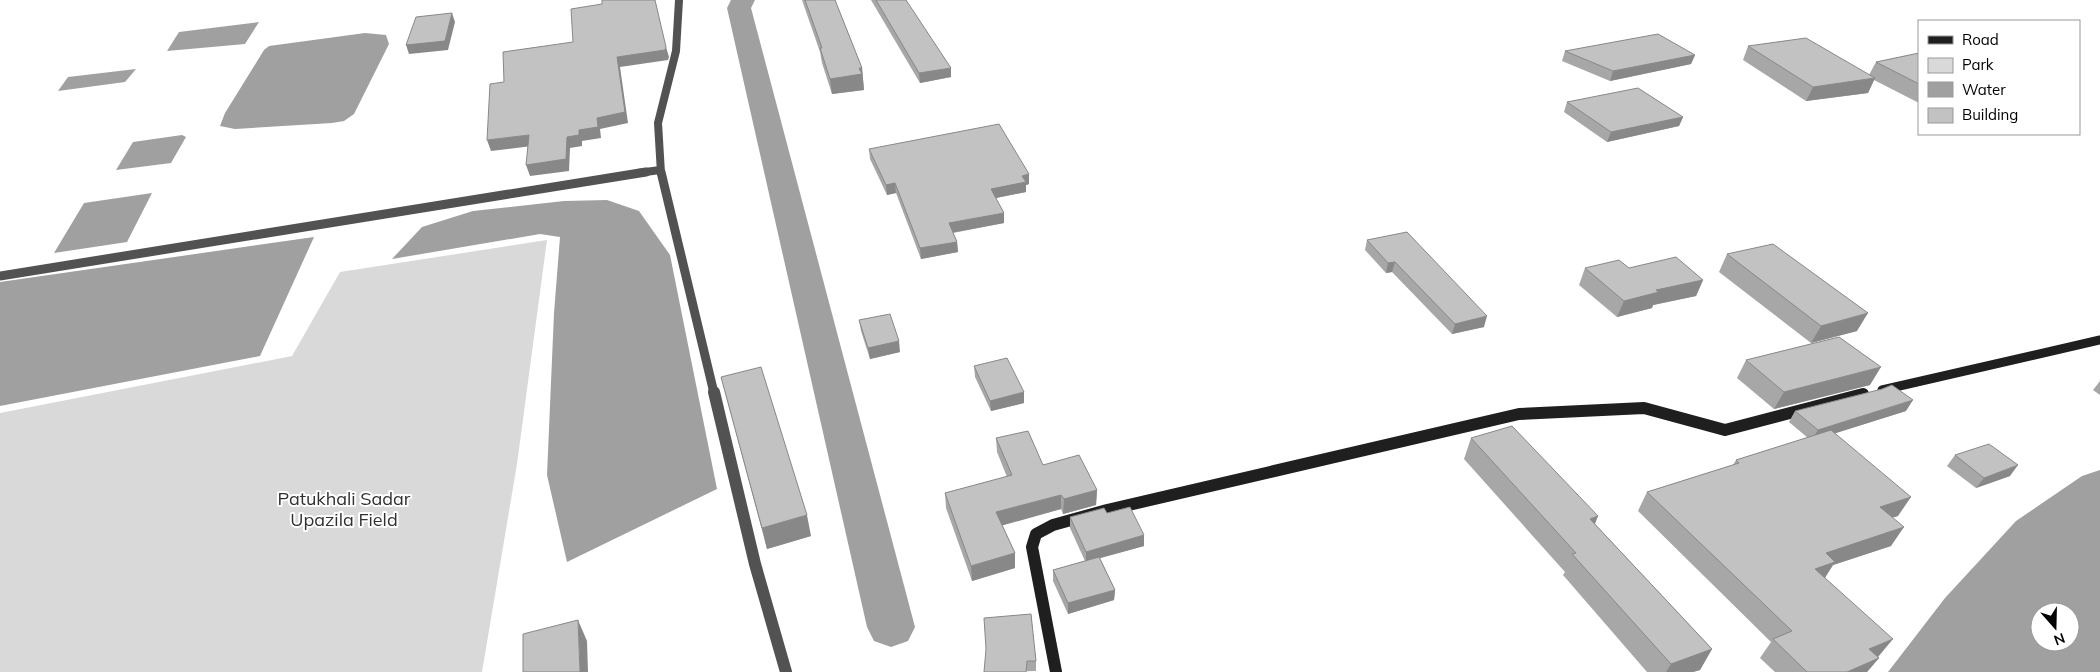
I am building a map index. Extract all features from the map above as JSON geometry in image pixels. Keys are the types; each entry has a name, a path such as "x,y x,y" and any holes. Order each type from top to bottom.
{"street":[{"path":"679,0 676,51 658,123 660,170 754,564 786,672"},
{"path":"0,276 660,170"},
{"path":"1056,672 1032,547 1036,534 1053,526 1107,510 1519,414 1644,408 1725,430 1842,399 2100,340"}],"green space":[{"name":"Patukhali Sadar Upazila Field","path":"547,240 517,464 482,672 0,672 0,413 292,356 340,272"}],"water":[{"path":"259,22 245,44 167,51 179,32"},
{"path":"365,33 386,35 389,44 354,114 344,121 235,129 220,126 225,113 264,50 269,46"},
{"path":"136,69 125,82 58,91 68,77"},
{"path":"182,135 186,137 171,163 116,170 133,142"},
{"path":"152,193 127,242 54,253 84,203"},
{"path":"607,200 639,211 670,255 717,489 567,562 547,475 554,313 560,237 540,234 392,259 422,227 473,211 564,201"},
{"path":"314,237 260,356 0,406 0,282"},
{"path":"2100,470 2100,672 1888,672 1945,598 2016,521 2082,476"}],"building":[{"path":"602,0 655,0 666,47 665,50 617,57 625,112 597,118 598,127 579,130 579,135 567,137 566,159 526,165 529,135 487,140 490,84 504,82 503,52 573,42 571,9 602,4"},
{"path":"805,0 835,0 862,68 859,68 862,74 830,79 820,48 822,48"},
{"path":"876,0 906,0 951,68 919,73"},
{"path":"452,13 445,41 406,45 416,17"},
{"path":"1658,34 1695,55 1613,71 1565,51"},
{"path":"1806,38 1875,78 1813,87 1748,46"},
{"path":"1918,53 1918,83 1876,62"},
{"path":"1638,88 1683,117 1611,132 1567,102"},
{"path":"999,124 1029,174 1022,176 1026,182 991,189 1004,213 949,223 957,242 920,248 895,183 886,185 869,149"},
{"path":"1407,232 1487,316 1455,324 1395,262 1388,263 1367,240"},
{"path":"1773,244 1868,313 1821,326 1727,254"},
{"path":"1676,257 1703,280 1656,290 1659,292 1624,301 1585,268 1619,260 1629,268"},
{"path":"890,314 899,341 868,348 859,320"},
{"path":"1839,337 1881,367 1784,392 1746,360"},
{"path":"1007,358 1024,392 990,401 974,366"},
{"path":"761,367 807,515 762,528 721,377"},
{"path":"1892,385 1913,400 1818,430 1795,411 1882,389"},
{"path":"1512,426 1598,516 1590,519 1712,649 1671,664 1572,554 1576,553 1471,438"},
{"path":"1831,430 1911,497 1880,507 1904,527 1826,553 1835,562 1815,569 1893,639 1869,649 1879,658 1847,672 1807,672 1773,639 1792,631 1647,492 1739,463 1736,460"},
{"path":"1028,431 1043,465 1079,455 1097,490 1064,499 1061,495 996,512 1015,553 971,566 945,493 1012,475 996,438"},
{"path":"1989,444 2018,465 1984,478 1955,455"},
{"path":"1130,507 1144,535 1086,552 1070,517 1104,508 1107,513"},
{"path":"1099,557 1115,590 1068,603 1053,570"},
{"path":"1031,614 1036,661 1027,661 1026,672 984,672 986,649 984,618"},
{"path":"578,620 580,672 523,672 523,634"}],"waterway":[{"path":"743,0 739,8 891,627"}]}
